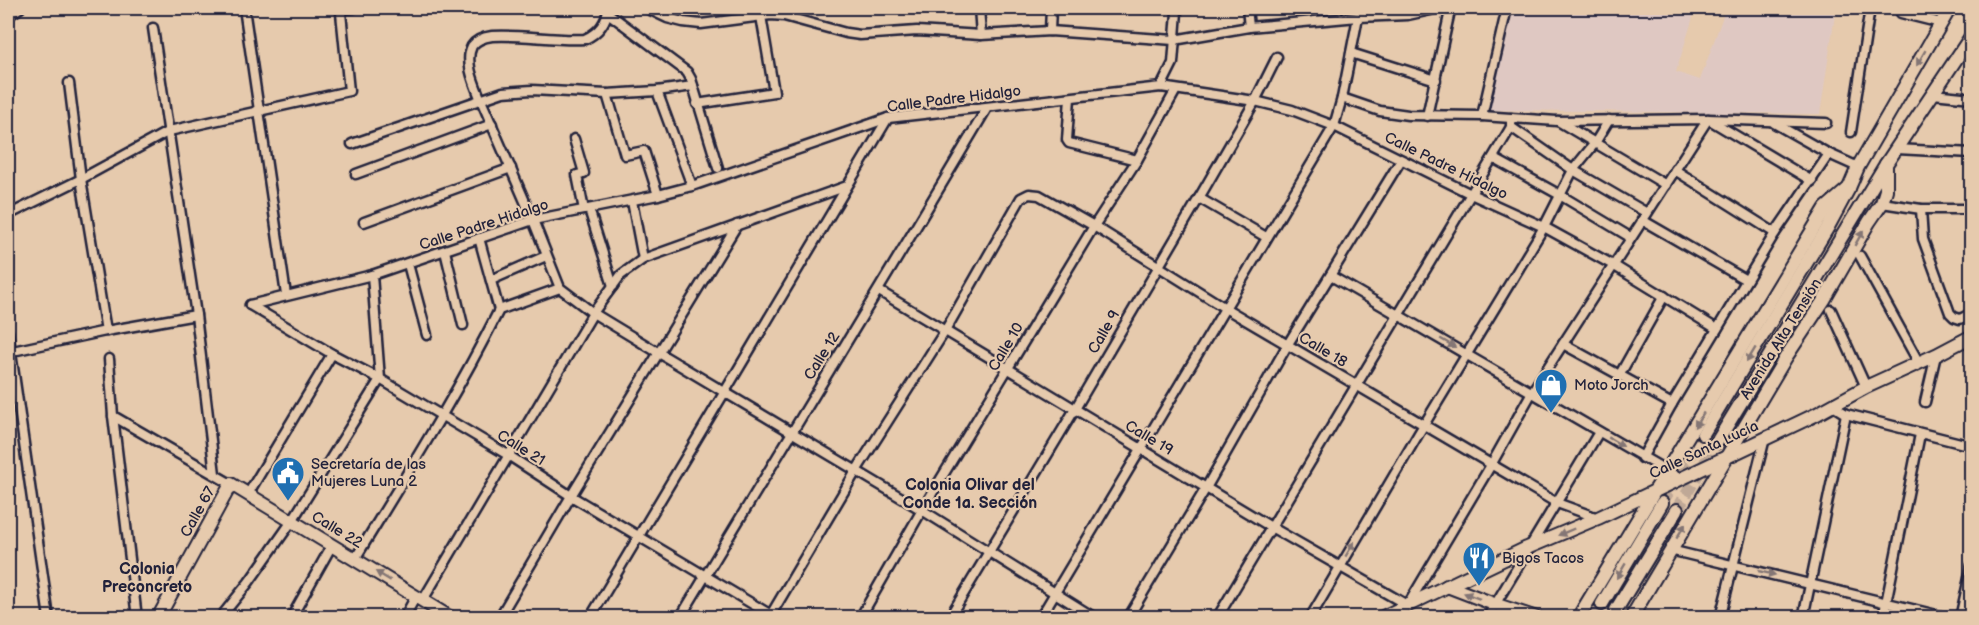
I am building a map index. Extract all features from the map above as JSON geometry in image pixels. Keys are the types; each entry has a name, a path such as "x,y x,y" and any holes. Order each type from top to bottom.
{"street":[{"path":"8,16 20,8"},
{"path":"244,8 286,295"},
{"path":"8,215 169,132 349,91 341,16 342,11 346,8 354,8"},
{"path":"646,8 675,20 701,24 761,16 784,16 860,35 917,31 981,35 1050,31 1174,40 1249,27 1408,15 1440,8"},
{"path":"979,8 981,35"},
{"path":"1050,31 1051,8"},
{"path":"1247,8 1249,27"},
{"path":"1482,116 1508,8"},
{"path":"1851,132 1870,8"},
{"name":"Avenida Alta Tensión","path":"1703,434 1828,227 1858,167 1950,8"},
{"path":"1427,116 1449,9"},
{"path":"718,168 691,79 682,68 608,10 596,34 585,39 492,36 477,41 471,48 470,64 481,100 560,288 593,313 922,510 1095,618"},
{"path":"1161,87 1173,63 1177,12"},
{"path":"1900,13 1941,23"},
{"path":"697,104 772,93 775,89 761,16"},
{"path":"1040,618 1334,126 1358,17"},
{"path":"153,28 196,315 215,474"},
{"name":"Avenida Alta Tensión","path":"1717,442 1886,164 1971,35"},
{"path":"1351,53 1436,80"},
{"name":"Calle 9","path":"949,618 1199,198 1277,57"},
{"path":"69,83 81,179 106,331"},
{"path":"352,144 503,92 518,90 607,94 693,86"},
{"name":"Calle Padre Hidalgo","path":"250,305 372,275 533,220 632,201 692,186 888,118 1161,87 1255,100 1292,110 1334,126 1471,194 1544,227 1717,329"},
{"name":"Calle 10","path":"860,618 922,510 1094,226 1137,160 1176,90"},
{"path":"657,91 692,186"},
{"path":"607,94 626,155 644,151 658,195"},
{"path":"1933,94 1971,98"},
{"path":"1070,98 1067,140 1069,143 1137,160"},
{"path":"1342,98 1394,114 1482,116 1511,122 1708,119 1826,123"},
{"name":"Calle 12","path":"680,618 790,432 879,291 987,108"},
{"path":"591,618 888,118"},
{"path":"1400,618 1532,392 1708,119"},
{"path":"1708,119 1812,181"},
{"path":"1310,618 1424,424 1544,227 1573,170 1595,143 1609,120"},
{"path":"1557,121 1666,185"},
{"path":"1771,121 1829,154 1858,167"},
{"path":"1218,618 1493,158 1511,122"},
{"path":"1511,122 1573,170 1746,280"},
{"path":"356,174 492,124"},
{"path":"574,139 584,172 577,175 586,210 613,286"},
{"path":"1897,149 1971,153"},
{"path":"1642,458 1746,280 1829,154"},
{"path":"1493,158 1630,237"},
{"path":"1128,618 1206,488 1288,344 1401,160"},
{"name":"Avenida Alta Tensión","path":"1631,618 1786,357 1824,300 1882,203 1886,190 1886,164"},
{"path":"364,222 511,168"},
{"path":"1675,170 1775,233"},
{"path":"404,618 420,598 593,313 621,275 643,259 847,186"},
{"name":"Avenida Alta Tensión","path":"1578,618 1826,208 1849,188"},
{"name":"Calle 18","path":"945,331 1021,198 1029,194 1039,195 1491,465 1557,503 1598,518"},
{"path":"1199,198 1266,237"},
{"path":"632,201 643,259"},
{"path":"1882,203 1921,209 1971,209"},
{"path":"1921,209 1923,239 1950,313 1960,319 1971,313"},
{"path":"499,618 738,224"},
{"path":"355,559 442,416 499,310 479,238"},
{"path":"445,251 463,325"},
{"path":"491,280 546,256"},
{"path":"1860,256 1919,363"},
{"path":"408,264 427,334"},
{"path":"220,618 249,582 292,521 380,379 372,275"},
{"path":"1331,276 1681,479"},
{"path":"499,310 560,288"},
{"name":"Calle 19","path":"879,291 1271,527 1407,605"},
{"path":"1619,376 1664,296"},
{"name":"Calle 21","path":"250,305 508,455 772,616"},
{"path":"1831,310 1866,387"},
{"path":"9,352 196,315"},
{"path":"772,616 856,471 945,331"},
{"path":"8,332 9,352 49,618"},
{"name":"Calle Santa Lucía","path":"1381,618 1527,548 1681,479 1971,336"},
{"path":"1563,344 1672,404"},
{"path":"248,494 332,354"},
{"path":"1925,402 1936,355"},
{"path":"109,359 113,416 137,618"},
{"path":"1833,406 1846,414 1971,446"},
{"path":"1803,618 1846,414"},
{"name":"Calle 22","path":"113,416 215,474 451,618"},
{"path":"1487,618 1527,548 1599,432"},
{"path":"1882,618 1920,434"},
{"path":"1720,618 1765,438"},
{"name":"Calle 67","path":"158,618 167,597 231,484"},
{"path":"1602,604 1662,503"},
{"path":"1616,610 1677,510"},
{"path":"291,618 332,545"},
{"path":"1670,550 1949,618"},
{"path":"1960,618 1971,565"},
{"path":"1448,586 1538,618"},
{"path":"1588,599 1590,618"}],"shaded area":[{"path":"1514,8 1696,8 1676,72 1700,80 1726,8 1836,8 1820,114 1489,110"}],"tunnel":[{"path":"1662,503 1703,434"},
{"path":"1677,510 1717,442"},
{"path":"1593,618 1602,604"}],"place":[{"name":"Moto Jorch","path":"1551,414"},
{"name":"Secretaría de las Mujeres Luna 2","path":"288,502"},
{"name":"Bigos Tacos","path":"1479,587"}],"district":[{"name":"Colonia Olivar del Conde 1a. Sección","path":"970,494"},
{"name":"Colonia Preconcreto","path":"147,578"}]}
